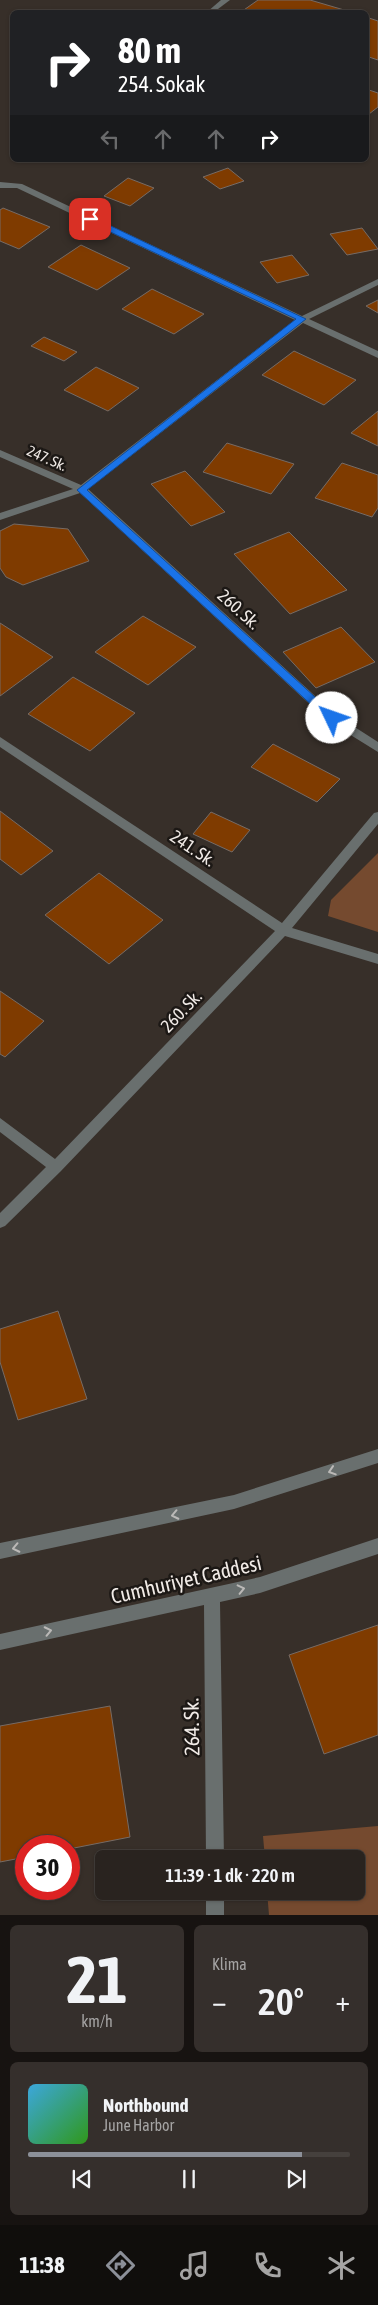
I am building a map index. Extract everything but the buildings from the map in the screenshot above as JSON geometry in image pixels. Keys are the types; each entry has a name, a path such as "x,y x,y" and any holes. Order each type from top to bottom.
{"street":[{"path":"213,10 226,0"},
{"path":"0,185 19,186 378,355"},
{"path":"0,517 82,490 302,319 378,282"},
{"name":"247. Sk.","path":"0,453 82,490"},
{"name":"260. Sk.","path":"82,490 332,718 378,748"},
{"name":"241. Sk.","path":"0,741 282,930 378,959"},
{"name":"260. Sk.","path":"0,1222 56,1167 282,930 378,816"},
{"path":"0,1124 56,1167"},
{"path":"0,1551 234,1502 378,1456"},
{"name":"Cumhuriyet Caddesi","path":"0,1642 260,1585 378,1546"},
{"name":"264. Sk.","path":"212,1596 215,1850"},
{"path":"215,1900 215,1915"}],"shaded area":[{"path":"378,853 378,932 328,916 331,900"},
{"path":"378,1826 378,1915 269,1915 268,1900 365,1900 365,1850 264,1850 263,1836"}],"route":[{"path":"90,219 302,319 82,490 332,718"}]}
